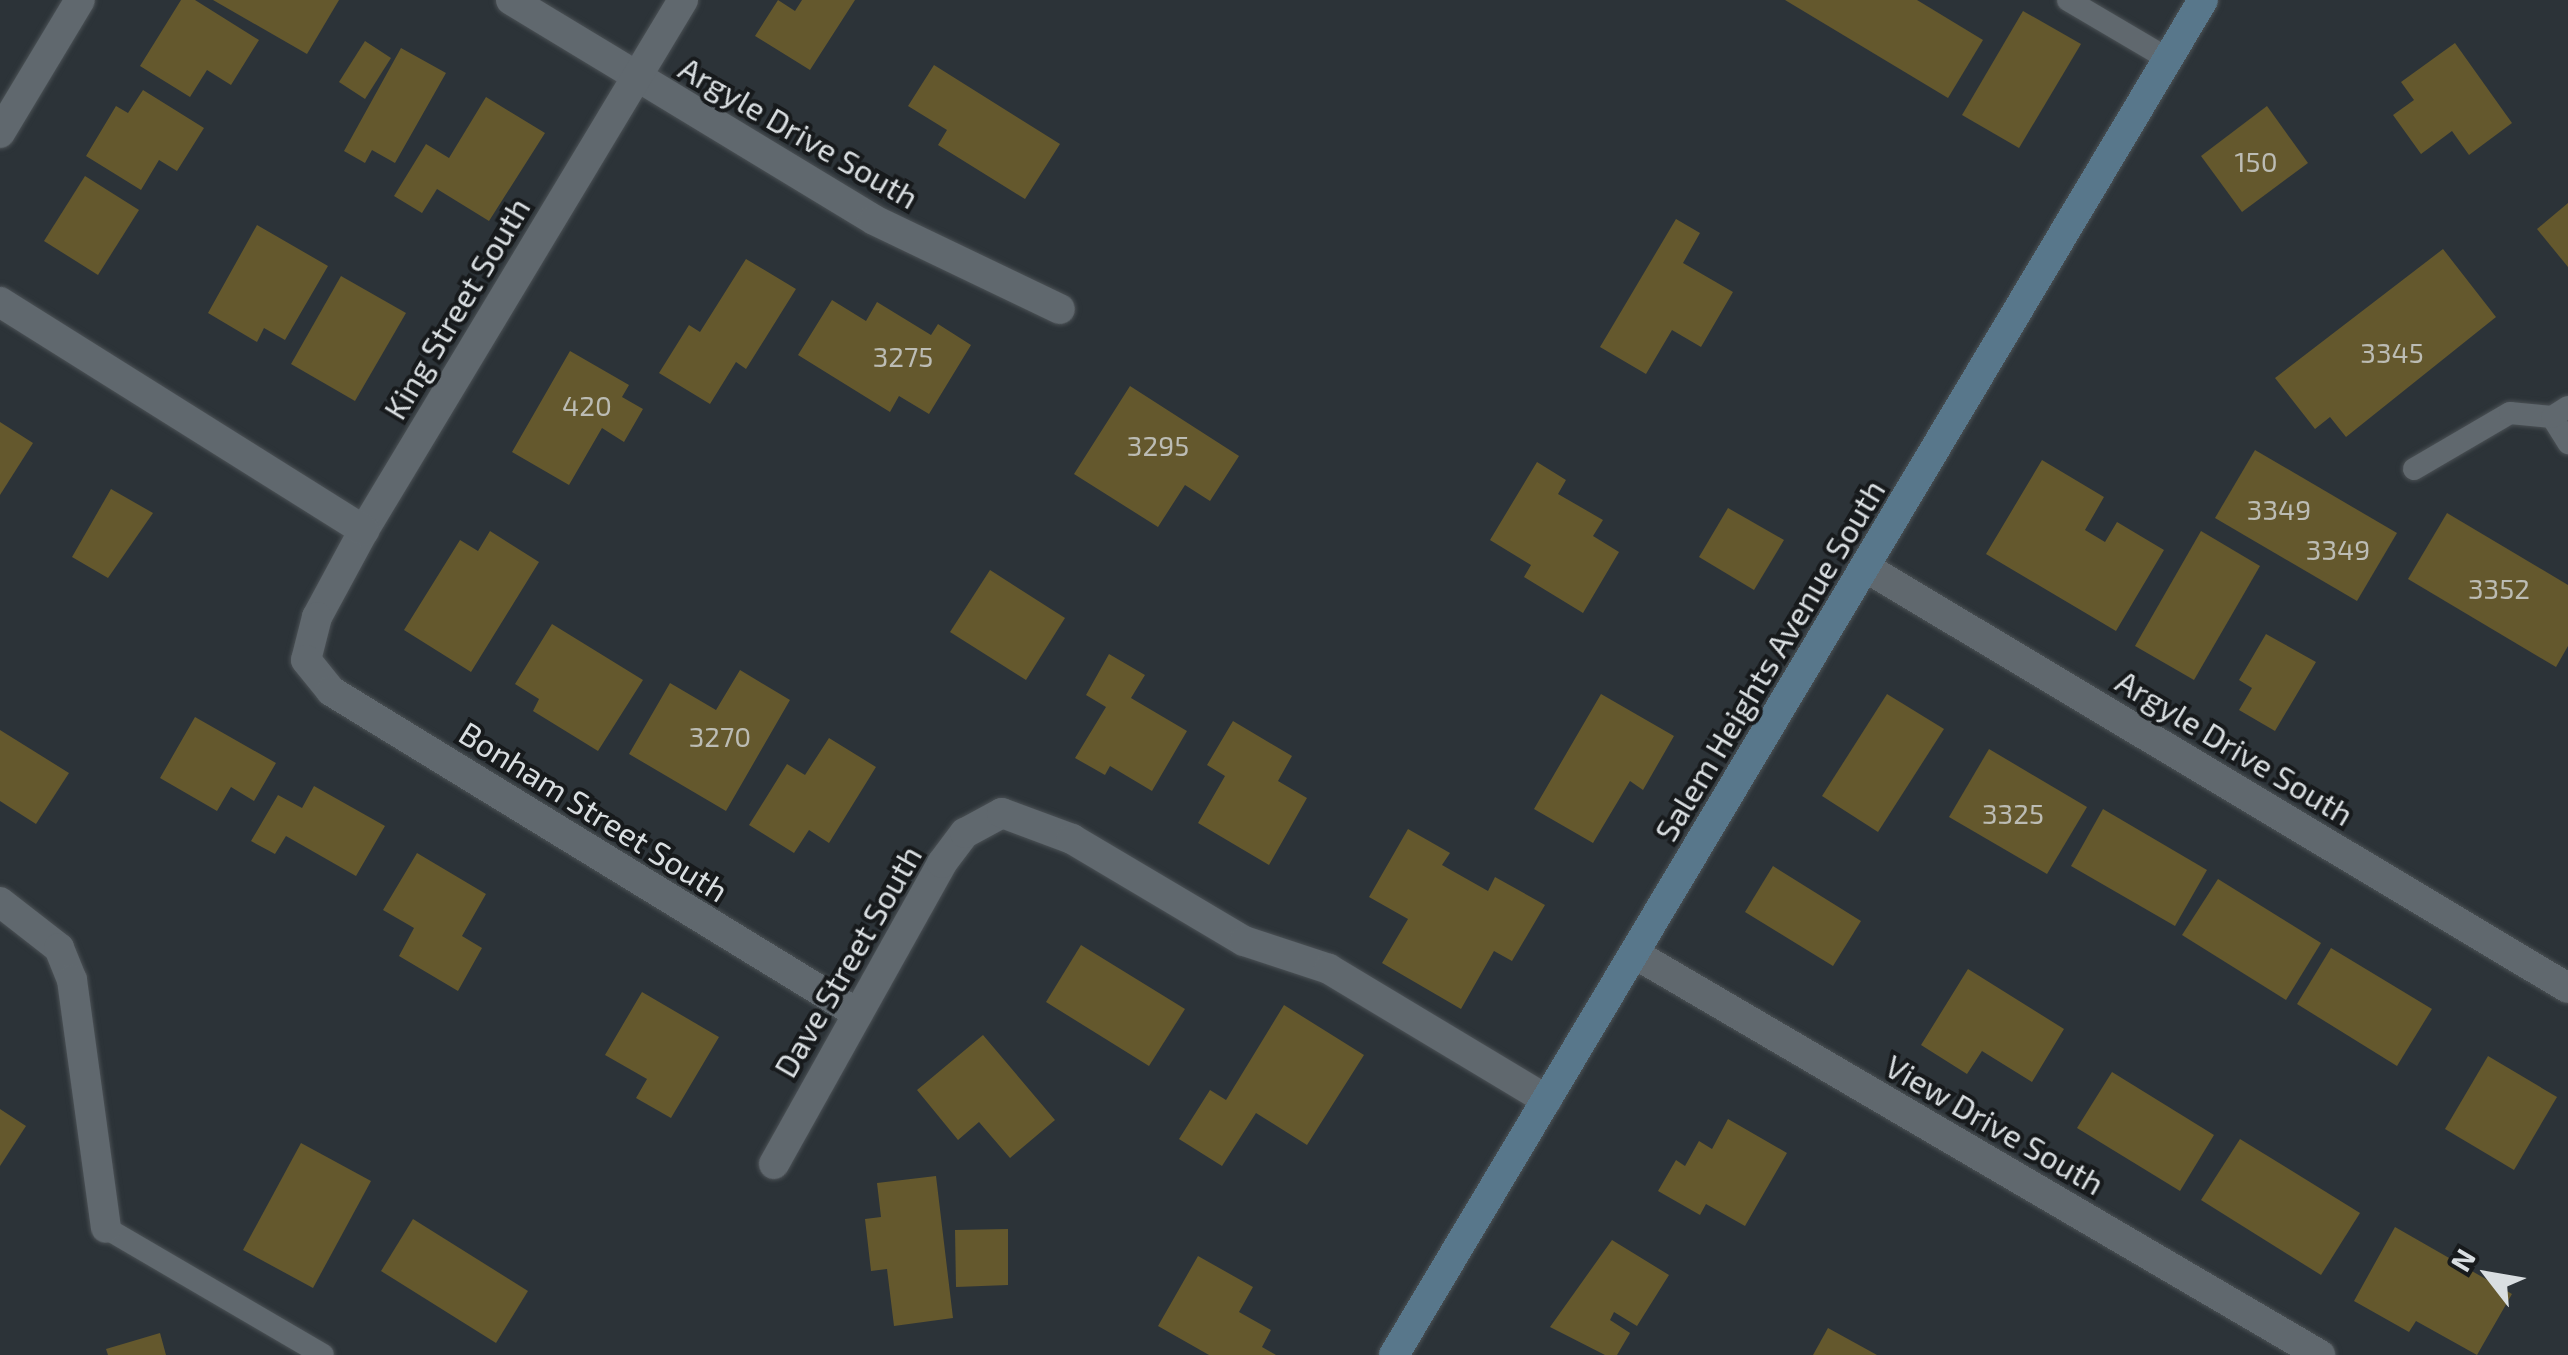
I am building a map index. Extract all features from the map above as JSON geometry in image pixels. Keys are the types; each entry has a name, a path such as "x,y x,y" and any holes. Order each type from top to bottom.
{"street":[{"path":"0,133 80,0"},
{"name":"Argyle Drive South","path":"511,0 874,220 1060,309"},
{"name":"King Street South","path":"306,660 317,617 364,530 682,0"},
{"name":"Salem Heights Avenue South","path":"1394,1355 2203,0"},
{"path":"0,302 364,530"},
{"name":"Argyle Drive South","path":"1866,567 2568,988"},
{"name":"Bonham Street South","path":"306,660 331,692 854,1012"},
{"name":"Dave Street South","path":"774,1164 854,1012 965,832 1002,814 1072,839 1244,941 1329,968 1547,1100"},
{"path":"0,902 59,948 72,980 106,1228"},
{"name":"View Drive South","path":"1635,954 2320,1355"}],"lane":[{"path":"2068,0 2168,59"},
{"path":"2414,469 2510,413 2560,412 2568,443"},
{"path":"106,1228 323,1355"}],"building":[{"path":"181,0 195,0 259,40 231,85 207,70 190,97 140,66"},
{"path":"213,0 339,0 307,54"},
{"path":"778,0 795,11 802,0 855,0 810,70 755,36"},
{"path":"1785,0 1917,0 1983,40 1948,98"},
{"path":"2023,11 2081,44 2019,148 1962,115"},
{"path":"365,41 391,58 365,99 339,82"},
{"path":"2455,43 2512,123 2469,155 2452,131 2421,154 2393,115 2414,100 2401,82"},
{"path":"401,48 446,73 395,163 372,150 365,163 344,151"},
{"path":"934,65 1060,144 1025,199 938,145 947,130 908,106"},
{"path":"143,90 204,128 177,171 159,160 141,190 86,156 116,106 128,113"},
{"path":"486,97 545,133 489,221 437,189 422,213 394,196 426,144 449,158"},
{"path":"2267,106 2308,163 2242,212 2201,156"},
{"path":"85,176 139,210 98,275 44,241"},
{"path":"2568,203 2568,267 2537,229"},
{"path":"1676,219 1700,233 1683,263 1733,292 1701,347 1672,330 1646,374 1600,347"},
{"path":"257,225 328,266 285,340 264,328 257,342 208,313"},
{"path":"2443,249 2496,317 2346,437 2330,417 2315,429 2275,378"},
{"path":"746,259 796,289 746,369 736,362 710,404 659,373 689,325 700,332"},
{"path":"341,276 406,313 355,401 291,364"},
{"path":"832,300 866,321 877,302 931,335 938,324 971,345 929,414 899,396 890,412 798,355"},
{"path":"570,351 629,385 622,397 643,409 624,442 602,428 569,485 512,452"},
{"path":"1130,386 1239,456 1210,501 1185,485 1158,527 1074,474"},
{"path":"0,422 33,443 0,495"},
{"path":"2255,450 2397,533 2357,601 2215,518"},
{"path":"2042,460 2104,497 2085,530 2105,542 2117,522 2164,550 2116,631 1986,554"},
{"path":"1537,462 1566,480 1558,494 1603,520 1593,536 1619,552 1583,613 1524,577 1531,565 1490,540"},
{"path":"111,489 153,513 108,578 72,557"},
{"path":"1728,508 1784,540 1754,590 1699,557"},
{"path":"2447,513 2568,585 2568,646 2556,667 2408,579"},
{"path":"490,531 539,562 471,672 404,630 460,540 478,551"},
{"path":"2201,531 2260,566 2194,680 2135,646"},
{"path":"990,570 1065,618 1026,680 950,632"},
{"path":"552,624 643,680 598,751 533,711 539,699 515,684"},
{"path":"2266,634 2316,662 2275,731 2239,710 2252,688 2239,680"},
{"path":"1109,654 1145,675 1131,698 1187,731 1152,791 1110,766 1105,775 1075,758 1106,707 1086,695"},
{"path":"740,670 790,700 726,811 629,754 670,683 716,710"},
{"path":"1601,694 1674,736 1643,790 1630,781 1593,843 1534,809"},
{"path":"1887,694 1944,729 1878,832 1822,796"},
{"path":"195,717 276,763 254,801 231,787 217,811 160,778"},
{"path":"1233,721 1292,756 1278,781 1307,798 1269,865 1198,823 1225,776 1207,765"},
{"path":"0,730 69,773 36,824 0,801"},
{"path":"829,738 876,767 829,843 809,830 794,853 749,825 787,764 805,775"},
{"path":"1989,749 2087,807 2047,874 1949,817"},
{"path":"314,786 385,826 356,876 286,836 275,854 251,841 278,795 302,808"},
{"path":"2103,809 2207,870 2175,926 2071,866"},
{"path":"1408,829 1450,853 1442,865 1488,891 1495,877 1545,905 1512,961 1494,951 1461,1009 1382,963 1408,919 1369,897"},
{"path":"417,853 486,894 462,936 482,948 458,991 399,956 414,928 383,910"},
{"path":"1773,866 1861,921 1833,966 1745,912"},
{"path":"2218,879 2321,943 2286,1000 2182,935"},
{"path":"1081,945 1185,1009 1149,1066 1046,1002"},
{"path":"2331,948 2432,1009 2397,1066 2297,1004"},
{"path":"1968,969 2064,1029 2032,1082 1982,1051 1967,1074 1921,1045"},
{"path":"642,992 719,1037 671,1118 636,1098 647,1079 605,1055"},
{"path":"1284,1005 1364,1055 1307,1145 1256,1113 1222,1166 1179,1139 1210,1090 1226,1100"},
{"path":"983,1035 1055,1120 1010,1158 979,1122 958,1140 917,1090"},
{"path":"2488,1056 2557,1097 2514,1170 2445,1129"},
{"path":"2112,1072 2214,1135 2180,1191 2077,1128"},
{"path":"0,1109 26,1126 0,1166"},
{"path":"1728,1119 1787,1153 1745,1226 1706,1204 1700,1215 1658,1191 1676,1160 1685,1166 1699,1141 1712,1149"},
{"path":"2240,1139 2360,1213 2321,1275 2201,1200"},
{"path":"301,1143 371,1181 313,1288 243,1250"},
{"path":"936,1176 953,1318 894,1326 887,1269 871,1271 865,1219 881,1217 877,1183"},
{"path":"413,1219 528,1291 496,1343 381,1271"},
{"path":"2395,1227 2512,1294 2477,1355 2416,1321 2409,1332 2354,1301"},
{"path":"1008,1229 1008,1285 956,1287 955,1230"},
{"path":"1612,1240 1669,1275 1637,1326 1614,1312 1610,1320 1630,1333 1617,1355 1605,1355 1550,1327"},
{"path":"1198,1256 1253,1287 1239,1312 1271,1330 1262,1347 1276,1355 1209,1355 1158,1326"},
{"path":"1828,1328 1877,1355 1813,1355"},
{"path":"160,1333 166,1355 108,1355 106,1349"}]}
